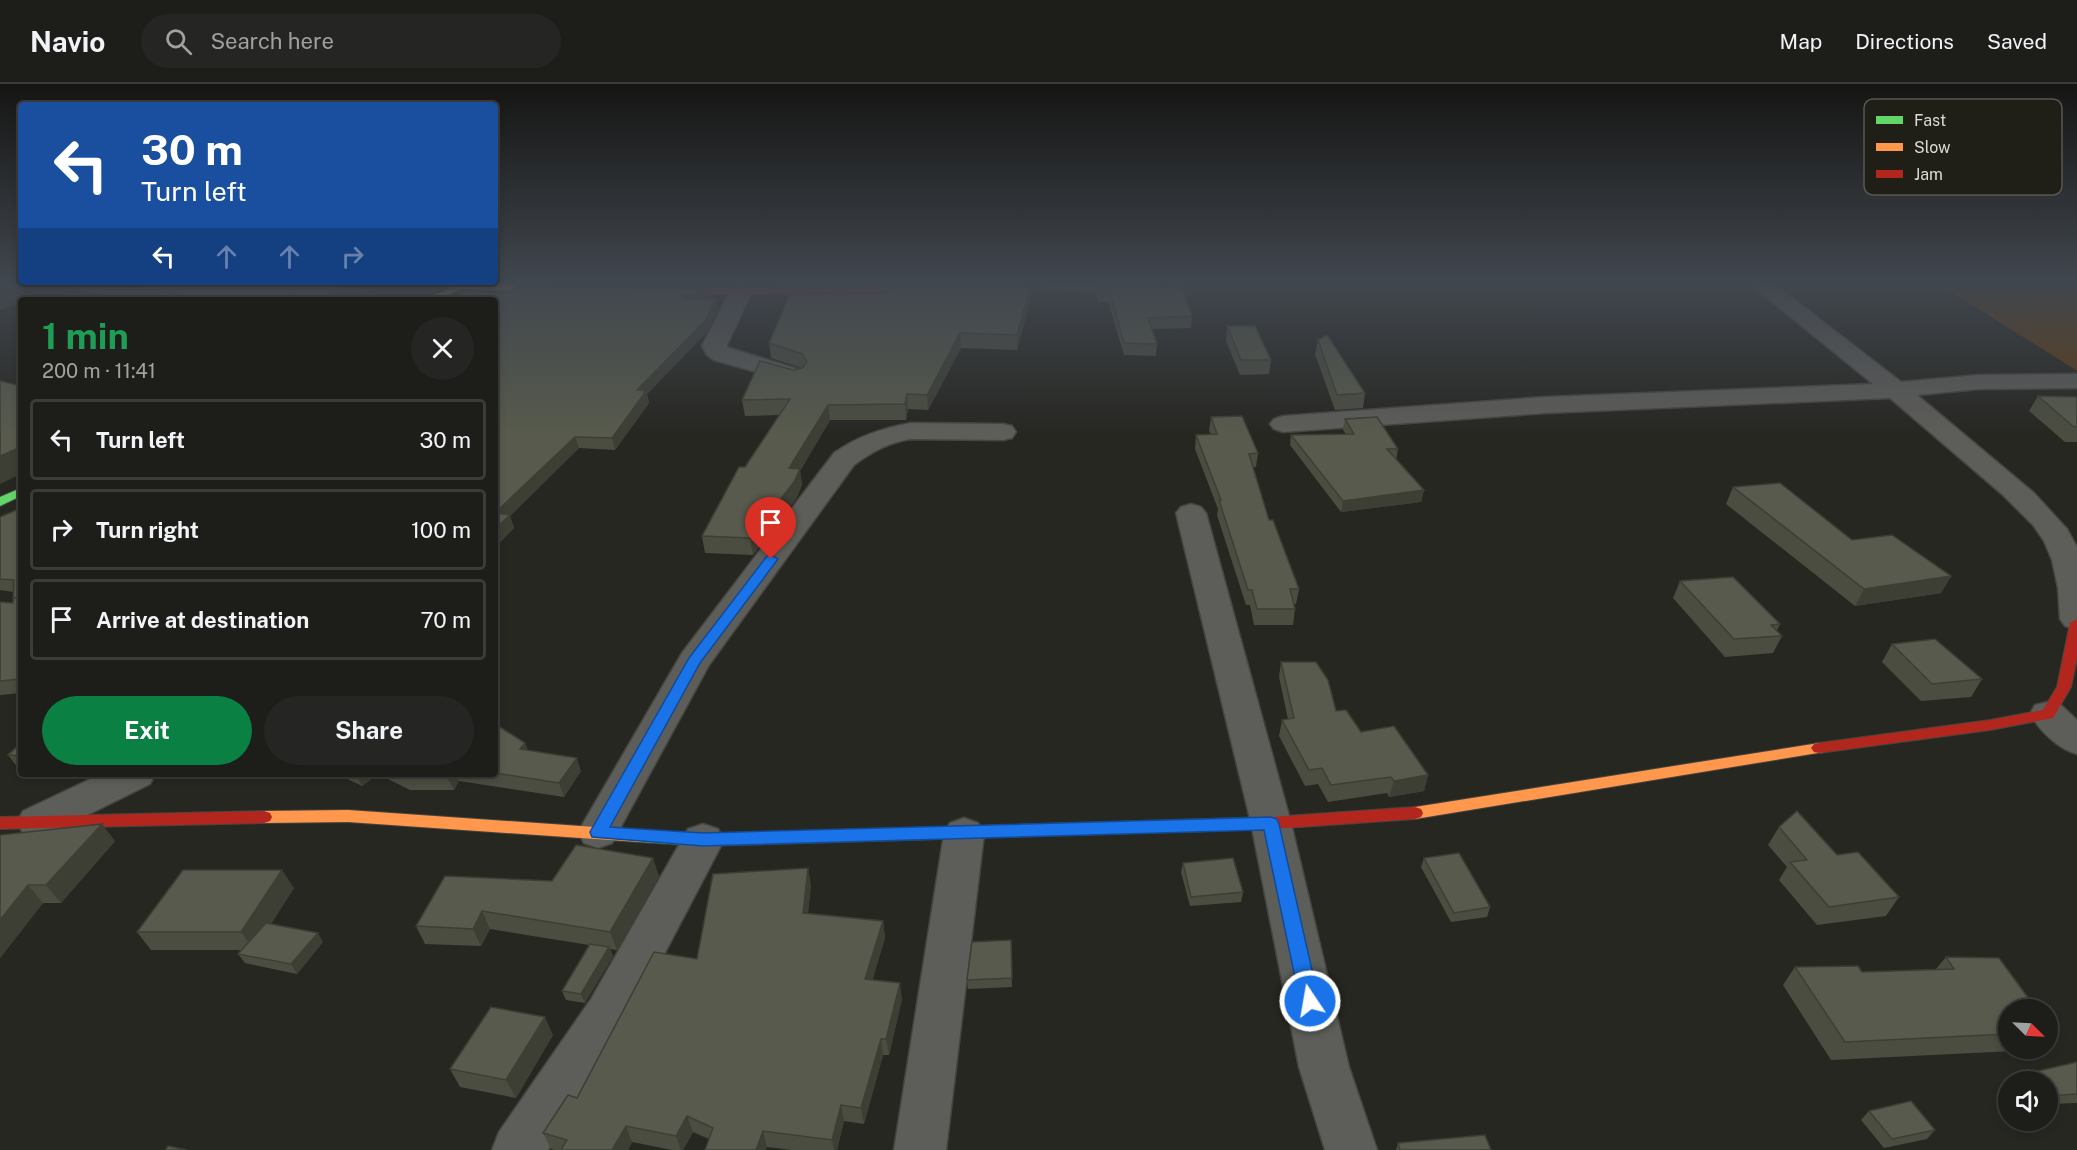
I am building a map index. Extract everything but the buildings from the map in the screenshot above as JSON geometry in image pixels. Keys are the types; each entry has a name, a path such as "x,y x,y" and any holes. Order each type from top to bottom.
{"street":[{"path":"721,333 714,346 715,350 732,358 795,376"},
{"path":"18,823 348,816 703,840 1271,824 1436,811 1865,740 1990,725 2048,714 2064,687 2077,621 2075,580 2058,540 2040,517 1897,390 1825,333"},
{"path":"1853,354 1979,382"},
{"path":"1283,424 1546,405 1897,390 1979,382 2077,381"},
{"path":"598,832 694,661 844,459 859,447 892,434 911,431 1003,432"},
{"path":"0,502 18,493"},
{"path":"1191,513 1271,824 1324,1067 1351,1150"},
{"path":"2048,714 2077,741"},
{"path":"18,823 129,777"},
{"path":"920,1150 964,834"},
{"path":"518,1150 608,1014 703,840"}],"shaded area":[{"path":"2016,333 2077,333 2076,370"}],"traffic: fast":[{"path":"0,502 18,493"},
{"path":"639,836 703,840 1109,828"}],"traffic: slow":[{"path":"1415,813 1819,748"},
{"path":"264,817 348,816 639,836"}],"traffic: jam":[{"path":"1819,748 1990,725 2048,714 2064,687 2077,623"},
{"path":"1109,828 1271,823 1415,813"},
{"path":"0,823 264,817"}],"route":[{"path":"771,559 694,661 598,832 703,840 1271,824 1310,1001"}]}
